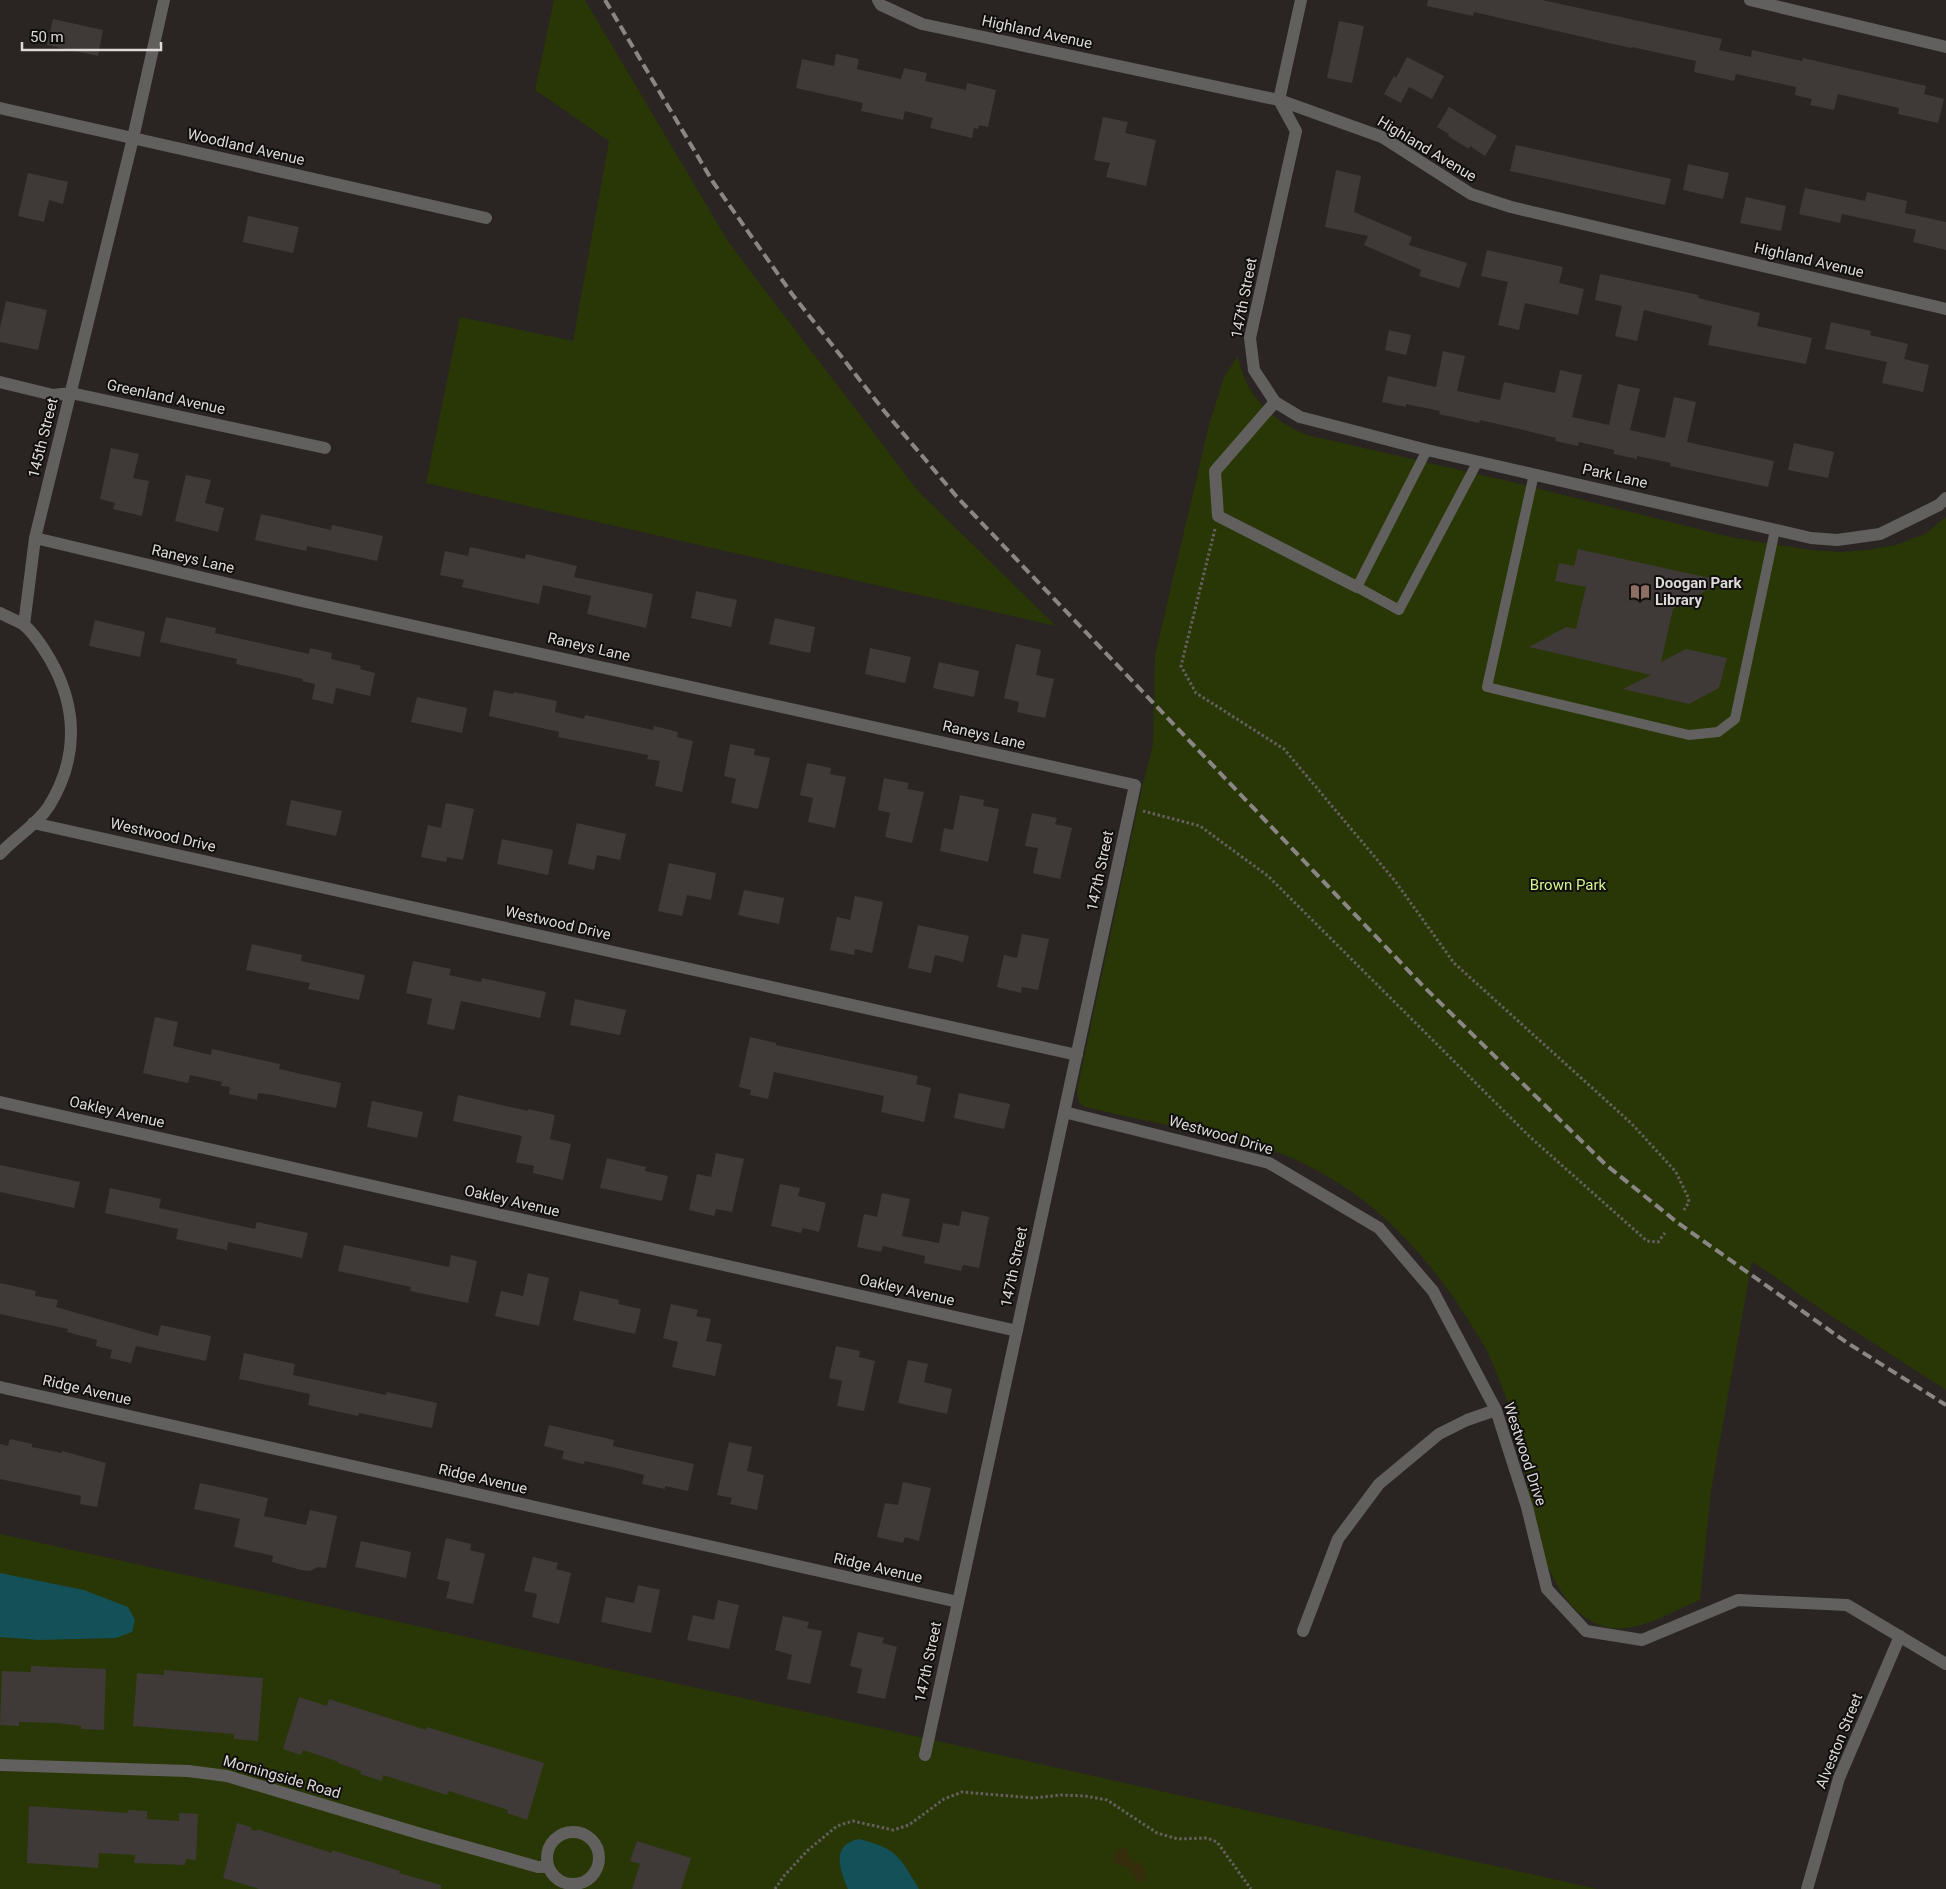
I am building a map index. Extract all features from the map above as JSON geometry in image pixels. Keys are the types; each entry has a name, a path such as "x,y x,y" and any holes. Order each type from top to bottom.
{"street":[{"name":"145th Street","path":"24,625 35,538 133,138 164,0"},
{"name":"Highland Avenue","path":"878,0 880,5 922,24 1279,100 1382,137 1471,194 1503,205 1946,309"},
{"path":"1279,100 1301,0"},
{"path":"1750,0 1946,47"},
{"name":"147th Street","path":"1275,402 1254,370 1250,338 1296,131 1279,100"},
{"name":"Woodland Avenue","path":"0,108 486,218"},
{"name":"Greenland Avenue","path":"0,382 53,394 71,394 325,448"},
{"path":"1275,402 1215,471 1218,516 1357,587"},
{"name":"Park Lane","path":"1275,402 1300,417 1427,450 1811,538 1837,540 1880,534 1940,505 1946,498"},
{"name":"Raneys Lane","path":"35,538 297,600 1135,785"},
{"path":"0,613 24,625 44,647 60,677 70,710 69,762 59,787 47,808 0,854"},
{"name":"147th Street","path":"925,1755 1135,785"},
{"name":"Westwood Drive","path":"33,823 1077,1055"},
{"name":"Oakley Avenue","path":"0,1102 1017,1331"},
{"name":"Westwood Drive","path":"1064,1112 1269,1163 1380,1228 1433,1291 1496,1410 1526,1507 1547,1589 1586,1631 1642,1640 1738,1600 1847,1606 1946,1664"},
{"name":"Ridge Avenue","path":"0,1387 958,1602"},
{"path":"1303,1631 1338,1539 1379,1484 1440,1434 1468,1420 1496,1410"},
{"name":"Alveston Street","path":"1807,1889 1839,1778 1900,1636"},
{"name":"Morningside Road","path":"0,1765 188,1771 228,1776 420,1834 538,1867 548,1867"},
{"path":"564,1832 584,1833 592,1839 598,1848 600,1858 597,1869 591,1877 582,1882 572,1884 562,1882 553,1876 548,1867 546,1856 549,1846 555,1838 564,1832"}],"lane":[{"path":"1427,450 1357,587 1399,610 1478,462"},
{"path":"1534,474 1487,687 1689,735 1718,732 1735,719 1775,530"}],"path":[{"path":"1218,516 1180,666 1196,693 1284,749 1395,881 1454,963 1631,1123 1676,1172 1688,1197 1684,1210"},
{"path":"1130,808 1200,826 1268,876 1530,1137 1647,1241 1658,1242 1665,1234"},
{"path":"775,1889 807,1851 837,1826 854,1821 893,1830 909,1824 944,1799 962,1792 1034,1798 1061,1795 1085,1796 1107,1800 1157,1833 1178,1839 1207,1838 1217,1842 1251,1889"}],"green space":[{"path":"554,0 585,0 729,243 918,491 1056,626 426,483 460,317 573,341 609,141 535,90"},
{"name":"Brown Park","path":"1238,356 1241,370 1247,383 1262,405 1282,422 1307,435 1508,481 1734,538 1812,550 1841,552 1866,550 1896,545 1925,534 1946,517 1946,1390 1822,1310 1752,1261 1711,1491 1700,1600 1646,1624 1618,1628 1603,1626 1589,1620 1578,1611 1559,1588 1539,1544 1516,1431 1504,1391 1488,1353 1441,1281 1406,1239 1380,1214 1351,1191 1329,1177 1284,1155 1232,1139 1085,1107 1079,1102 1077,1090 1153,744 1155,655 1209,425 1224,377"},
{"path":"0,1534 942,1742 1597,1889 0,1889"}],"sand":[{"path":"1120,1848 1125,1848 1132,1861 1143,1865 1146,1880 1137,1881 1129,1868 1114,1863 1114,1854"}],"water":[{"path":"0,1573 84,1590 128,1607 135,1620 132,1632 116,1638 38,1640 0,1637"},
{"path":"859,1839 882,1846 896,1855 902,1861 919,1889 848,1889 840,1866 841,1852 850,1842"}],"building":[{"path":"1428,0 1542,0 1722,39 1719,50 1751,57 1752,50 1802,61 1803,58 1926,86 1924,94 1944,99 1938,123 1898,114 1899,108 1838,94 1834,110 1810,105 1812,99 1795,95 1796,87 1736,74 1734,81 1694,72 1696,61 1474,12 1473,16 1427,6"},
{"path":"53,19 103,30 98,56 47,45"},
{"path":"1339,21 1364,26 1352,83 1327,78"},
{"path":"836,54 859,59 857,69 901,79 904,68 927,73 925,81 966,90 967,83 996,90 988,127 979,125 978,129 974,128 972,138 930,128 933,118 905,111 903,120 861,111 863,103 796,88 802,59 834,66"},
{"path":"1407,57 1444,76 1432,99 1409,87 1401,103 1384,94 1394,76 1396,78"},
{"path":"1449,107 1497,136 1485,156 1470,146 1469,149 1437,127"},
{"path":"1103,117 1128,122 1125,133 1156,140 1146,186 1106,177 1110,163 1094,160"},
{"path":"1516,145 1671,179 1665,205 1510,171"},
{"path":"1688,164 1729,173 1723,199 1683,190"},
{"path":"1336,170 1361,176 1354,212 1412,237 1409,245 1467,263 1459,288 1419,276 1421,270 1364,245 1368,236 1325,227"},
{"path":"28,173 68,182 63,204 49,200 44,222 18,216"},
{"path":"1805,188 1865,201 1867,192 1907,201 1905,213 1946,222 1946,250 1913,242 1916,230 1842,214 1840,223 1799,214"},
{"path":"1746,197 1786,206 1781,231 1740,223"},
{"path":"248,216 299,227 293,253 243,242"},
{"path":"1487,250 1563,267 1559,283 1584,289 1578,315 1525,303 1519,330 1498,325 1508,282 1481,276"},
{"path":"1600,274 1699,295 1698,298 1760,313 1757,326 1812,338 1806,364 1708,345 1712,326 1644,310 1637,341 1615,336 1622,306 1595,300"},
{"path":"6,301 47,310 38,350 0,342 0,328"},
{"path":"1831,322 1871,331 1870,335 1908,344 1904,359 1929,365 1923,392 1882,383 1887,362 1825,349"},
{"path":"1389,330 1411,335 1406,355 1385,350"},
{"path":"1443,351 1465,356 1457,391 1500,400 1504,382 1555,393 1560,370 1582,375 1572,417 1609,425 1618,384 1640,389 1630,430 1665,438 1674,397 1696,402 1687,442 1774,461 1768,487 1670,466 1671,463 1637,456 1637,459 1614,454 1614,450 1579,442 1578,446 1555,441 1556,438 1480,420 1479,423 1439,414 1440,411 1406,404 1406,407 1382,402 1388,376 1436,387"},
{"path":"1794,443 1834,452 1828,478 1788,470"},
{"path":"111,448 139,454 133,478 149,481 142,516 113,509 115,503 100,499"},
{"path":"186,475 211,480 205,503 224,508 218,532 175,521"},
{"path":"261,514 331,530 332,525 383,536 377,561 307,546 306,551 255,540"},
{"path":"470,547 525,559 526,554 577,566 574,577 653,594 646,628 587,614 591,596 543,585 539,604 462,587 464,580 440,575 445,551 468,556"},
{"path":"1578,549 1723,581 1673,609 1661,662 1686,649 1727,658 1719,688 1689,704 1623,689 1651,675 1529,647 1566,627 1576,629 1586,587 1555,581 1559,563 1574,566"},
{"path":"696,591 737,600 731,627 691,618"},
{"path":"166,617 216,628 215,633 309,654 310,648 332,653 331,659 361,666 360,669 375,673 370,696 336,688 333,704 312,699 315,684 302,681 303,679 236,664 237,659 160,642"},
{"path":"775,618 815,627 810,653 769,644"},
{"path":"95,620 145,632 140,657 89,646"},
{"path":"1016,644 1041,650 1036,675 1054,679 1045,718 1017,712 1019,702 1004,698"},
{"path":"870,648 911,657 905,683 865,674"},
{"path":"939,662 979,671 974,697 933,688"},
{"path":"494,690 557,701 555,712 584,719 585,715 653,730 654,726 678,732 677,737 693,741 682,792 655,786 660,761 647,759 648,755 558,737 559,732 489,716"},
{"path":"417,697 467,708 462,733 411,722"},
{"path":"730,744 755,749 754,755 770,758 758,809 731,803 736,779 724,776"},
{"path":"807,763 831,768 830,774 846,777 835,828 808,822 813,798 800,795"},
{"path":"884,778 909,783 907,789 924,792 912,843 885,837 890,813 878,810"},
{"path":"960,795 984,800 983,806 999,809 988,862 940,851 944,828 953,830"},
{"path":"291,800 342,811 336,836 286,825"},
{"path":"446,803 474,809 463,860 447,857 446,862 421,857 428,825 441,828"},
{"path":"1032,813 1057,818 1055,824 1072,828 1060,879 1033,873 1038,848 1025,846"},
{"path":"577,823 626,834 620,860 597,855 594,870 568,864"},
{"path":"502,839 553,850 548,875 497,864"},
{"path":"669,863 716,873 711,900 687,895 682,916 658,911"},
{"path":"744,890 784,898 779,924 738,915"},
{"path":"855,896 883,902 872,953 855,949 854,955 830,950 837,917 850,920"},
{"path":"918,925 969,936 963,962 935,955 931,973 908,968"},
{"path":"1022,934 1049,939 1038,990 1022,987 1021,993 997,987 1004,955 1017,958"},
{"path":"252,944 302,955 301,961 365,975 359,1000 308,989 310,983 246,970"},
{"path":"413,961 451,969 449,975 481,982 482,978 546,992 540,1018 461,1001 454,1030 427,1024 432,999 406,993"},
{"path":"575,999 626,1010 620,1035 570,1025"},
{"path":"155,1017 178,1022 173,1046 211,1055 212,1049 280,1064 279,1069 341,1083 336,1108 258,1093 257,1100 229,1094 230,1087 221,1086 222,1082 190,1075 188,1083 143,1073"},
{"path":"750,1037 776,1043 776,1045 918,1076 916,1084 931,1088 924,1122 881,1112 884,1096 774,1072 768,1099 750,1095 751,1090 739,1087"},
{"path":"959,1093 1010,1104 1004,1129 954,1118"},
{"path":"458,1095 528,1111 528,1109 555,1115 550,1139 571,1144 563,1180 533,1173 534,1166 516,1162 522,1136 453,1121"},
{"path":"372,1101 423,1112 417,1138 367,1127"},
{"path":"716,1153 744,1159 732,1212 716,1209 714,1216 689,1210 697,1174 711,1177"},
{"path":"607,1158 646,1167 645,1171 668,1176 662,1201 600,1188"},
{"path":"0,1165 80,1182 74,1208 0,1192"},
{"path":"780,1184 800,1188 798,1196 826,1203 819,1232 803,1228 801,1233 771,1226"},
{"path":"110,1188 161,1199 159,1208 255,1229 257,1222 308,1233 302,1258 228,1242 227,1250 176,1239 178,1229 105,1213"},
{"path":"882,1193 910,1199 902,1236 939,1243 943,1223 959,1226 962,1211 989,1217 979,1268 963,1265 961,1271 924,1263 925,1256 883,1246 881,1252 857,1247 864,1214 877,1217"},
{"path":"344,1245 449,1267 451,1255 477,1261 468,1303 410,1291 411,1287 338,1271"},
{"path":"528,1273 549,1278 539,1326 495,1316 501,1291 523,1296"},
{"path":"0,1283 36,1291 35,1296 58,1300 56,1307 158,1336 161,1325 211,1336 206,1361 136,1346 131,1363 110,1358 112,1350 96,1346 97,1340 67,1332 68,1329 0,1314"},
{"path":"580,1291 619,1300 618,1304 641,1309 635,1334 573,1320"},
{"path":"671,1304 698,1310 696,1316 711,1319 706,1341 722,1344 715,1376 672,1367 678,1342 663,1338"},
{"path":"836,1346 860,1351 859,1357 875,1361 864,1411 837,1406 842,1381 829,1378"},
{"path":"244,1353 295,1364 293,1375 386,1395 387,1392 437,1403 432,1428 359,1413 358,1416 308,1405 310,1394 239,1379"},
{"path":"908,1360 928,1364 924,1382 952,1389 947,1414 898,1403"},
{"path":"549,1425 614,1440 613,1446 694,1464 688,1491 642,1484 644,1475 625,1470 585,1461 584,1464 562,1459 564,1451 544,1446"},
{"path":"10,1439 32,1444 32,1447 62,1453 62,1451 106,1463 97,1507 80,1504 81,1496 0,1479 0,1444 8,1446"},
{"path":"729,1442 752,1447 747,1471 764,1475 757,1510 730,1504 732,1498 717,1495"},
{"path":"903,1482 931,1488 919,1541 905,1537 903,1543 877,1537 885,1503 898,1505"},
{"path":"200,1483 268,1498 264,1516 306,1525 310,1510 337,1516 326,1568 318,1567 310,1571 301,1570 272,1562 273,1556 234,1547 240,1519 194,1509"},
{"path":"446,1538 471,1544 470,1550 485,1554 473,1604 446,1598 450,1582 437,1579"},
{"path":"361,1541 411,1552 406,1578 355,1567"},
{"path":"533,1557 558,1563 556,1569 571,1573 559,1624 532,1617 537,1594 524,1591"},
{"path":"638,1585 660,1590 651,1633 601,1622 606,1597 634,1603"},
{"path":"718,1600 739,1605 729,1649 687,1640 693,1615 714,1620"},
{"path":"783,1616 809,1622 807,1628 822,1631 810,1684 787,1679 792,1655 775,1650"},
{"path":"858,1632 884,1638 882,1643 897,1647 885,1699 857,1693 862,1669 850,1666"},
{"path":"31,1666 106,1669 104,1730 81,1729 81,1726 57,1723 19,1722 19,1726 0,1725 2,1671 31,1672"},
{"path":"164,1670 263,1678 258,1741 234,1739 234,1734 133,1726 137,1673 164,1675"},
{"path":"299,1697 327,1706 329,1699 426,1730 427,1727 544,1763 527,1820 507,1813 508,1810 449,1791 447,1795 383,1775 382,1781 360,1774 361,1771 339,1762 303,1750 301,1755 283,1749"},
{"path":"29,1806 128,1813 128,1810 147,1811 147,1819 179,1821 179,1813 198,1814 196,1860 186,1859 185,1865 134,1863 135,1855 99,1853 98,1868 27,1863"},
{"path":"237,1823 251,1827 251,1830 257,1831 257,1829 332,1853 332,1850 400,1871 399,1873 441,1885 441,1889 259,1889 223,1878"},
{"path":"637,1841 691,1858 681,1889 632,1889 640,1864 630,1861"}],"railway":[{"path":"605,0 713,182 792,294 885,412 957,497 1423,986 1605,1164 1678,1223 1846,1342 1946,1405"}],"place":[{"name":"Doogan Park Library","path":"1640,592"}]}
